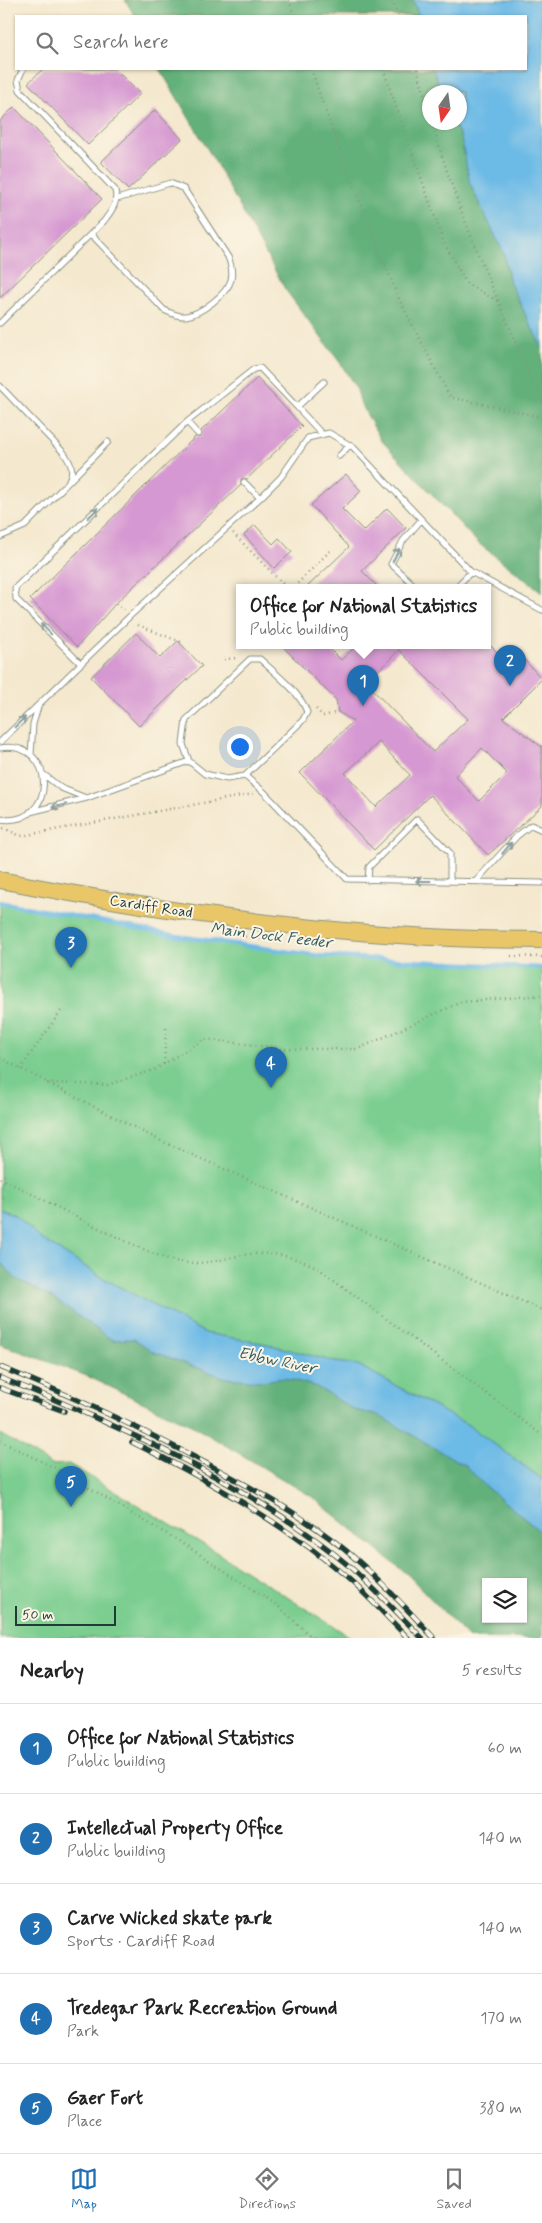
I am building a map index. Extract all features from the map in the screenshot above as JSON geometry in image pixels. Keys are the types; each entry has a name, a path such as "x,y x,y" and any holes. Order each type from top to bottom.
{"main road":[{"name":"Cardiff Road","path":"0,880 184,912 297,928 482,940 542,940"}],"lane":[{"path":"0,323 91,234 114,208 117,199 115,190 20,90 18,80 22,70"},
{"path":"91,234 164,310 175,315 186,316 198,312 226,290 232,268 228,257 184,189 170,183 117,199"},
{"path":"81,664 16,599 14,588 187,422 254,369 260,368 321,433"},
{"path":"297,407 324,382"},
{"path":"0,386 64,453 71,463 72,474 66,485"},
{"path":"187,422 198,434"},
{"path":"0,742 260,498 281,477 308,438 321,433 329,432 350,445 471,572 542,610"},
{"path":"0,537 25,526 108,442"},
{"path":"340,456 350,445"},
{"path":"244,482 260,498"},
{"path":"413,584 391,564 403,541 421,520"},
{"path":"459,584 471,572"},
{"path":"250,659 260,659 304,703 307,712 303,720 245,776 227,779 206,774 189,761 184,744 186,720 250,659"},
{"path":"31,755 33,724 40,703"},
{"path":"0,748 18,748 31,755 43,774 61,788 86,798"},
{"path":"0,819 18,819 30,812 86,798 189,761"},
{"path":"30,812 40,800 44,789 43,774"},
{"path":"245,776 264,792 346,878 542,883"},
{"path":"368,880 369,867 417,819 450,854 450,881"},
{"path":"476,881 517,836 531,825 542,830"}],"path":[{"path":"289,0 294,15"},
{"path":"392,0 398,15"},
{"path":"311,70 337,144 399,299 450,396 542,417"},
{"path":"383,70 444,243 467,284 499,302"},
{"path":"417,70 422,86"},
{"path":"434,130 444,166 470,236 542,402"},
{"path":"228,527 283,584"},
{"path":"297,584 330,551"},
{"path":"138,625 181,642"},
{"path":"0,827 21,836 264,792"},
{"path":"46,1082 107,1085 154,1070 204,1039 287,1049 358,1049 461,1002 542,995"},
{"path":"20,1069 63,1008"},
{"path":"164,1064 166,1028"},
{"path":"0,1058 161,1141 542,1310"},
{"path":"0,1178 115,1236 178,1261 198,1264 218,1262 238,1256 262,1254 284,1254 303,1260 318,1268 542,1435"},
{"path":"0,1441 57,1469 182,1543 278,1605 313,1638"}],"green space":[{"path":"125,0 413,0 419,15 134,15"},
{"path":"161,70 433,70 439,85 422,85 422,130 457,130 461,138 470,184 504,254 510,283 542,348 542,592 478,543 381,440 361,404 357,390 341,364 285,289 217,165"},
{"path":"0,902 177,936 320,956 542,968 542,1479 468,1425 358,1365 335,1362 267,1344 205,1333 103,1278 40,1238 17,1216 0,1209"},
{"path":"0,1261 15,1278 53,1298 112,1340 134,1339 154,1352 226,1378 261,1381 285,1378 315,1386 355,1410 378,1415 466,1466 486,1487 542,1533 542,1638 469,1638 408,1575 311,1496 193,1426 87,1376 0,1344"},
{"path":"0,1434 52,1465 69,1464 211,1549 352,1638 0,1638"}],"water":[{"path":"413,0 542,0 542,348 510,283 504,254 470,184 461,138 457,130 467,130 467,85 439,85 433,70 527,70 527,15 419,15"},
{"name":"Ebbw River","path":"0,1209 17,1216 40,1238 103,1278 205,1333 267,1344 335,1362 358,1365 468,1425 542,1479 542,1533 486,1487 466,1466 378,1415 355,1410 315,1386 285,1378 261,1381 226,1378 154,1352 134,1339 112,1340 53,1298 15,1278 0,1261"}],"building":[{"path":"42,70 116,70 140,94 88,145 28,83"},
{"path":"14,107 102,199 0,298 0,121"},
{"path":"155,110 182,139 128,190 101,162"},
{"path":"257,378 302,426 247,479 241,479 241,485 116,603 77,647 30,599 195,437 201,437 201,431"},
{"path":"346,474 361,491 342,509 364,531 387,508 406,528 362,571 375,584 310,584 349,547 311,505"},
{"path":"255,525 273,544 279,538 292,552 274,568 244,535"},
{"path":"136,633 160,658 178,641 202,666 139,726 91,677"},
{"path":"491,646 508,663 517,652 542,679 503,718 542,747 542,806 488,855 430,795 374,850 300,773 353,721 338,712 336,700 285,649 330,649 341,660 353,649 491,649","holes":["399,650 468,719 433,752 366,683","379,742 410,775 376,807 345,773","482,748 507,773 479,801 455,776"]}],"waterway":[{"name":"Main Dock Feeder","path":"0,902 177,936 320,956 542,968"}],"railway":[{"path":"0,1367 135,1427 213,1467 288,1509 341,1546 357,1560 387,1588 434,1638"},
{"path":"0,1378 62,1403 164,1450 228,1484 291,1522 349,1566 422,1638"},
{"path":"0,1388 64,1411"},
{"path":"132,1442 218,1488 301,1541 351,1581 408,1638"}],"place":[{"name":"Intellectual Property Office","path":"510,686"},
{"name":"Office for National Statistics","path":"363,706"},
{"name":"Carve Wicked skate park","path":"71,968"},
{"name":"Tredegar Park Recreation Ground","path":"271,1088"},
{"name":"Gaer Fort","path":"71,1507"}]}
